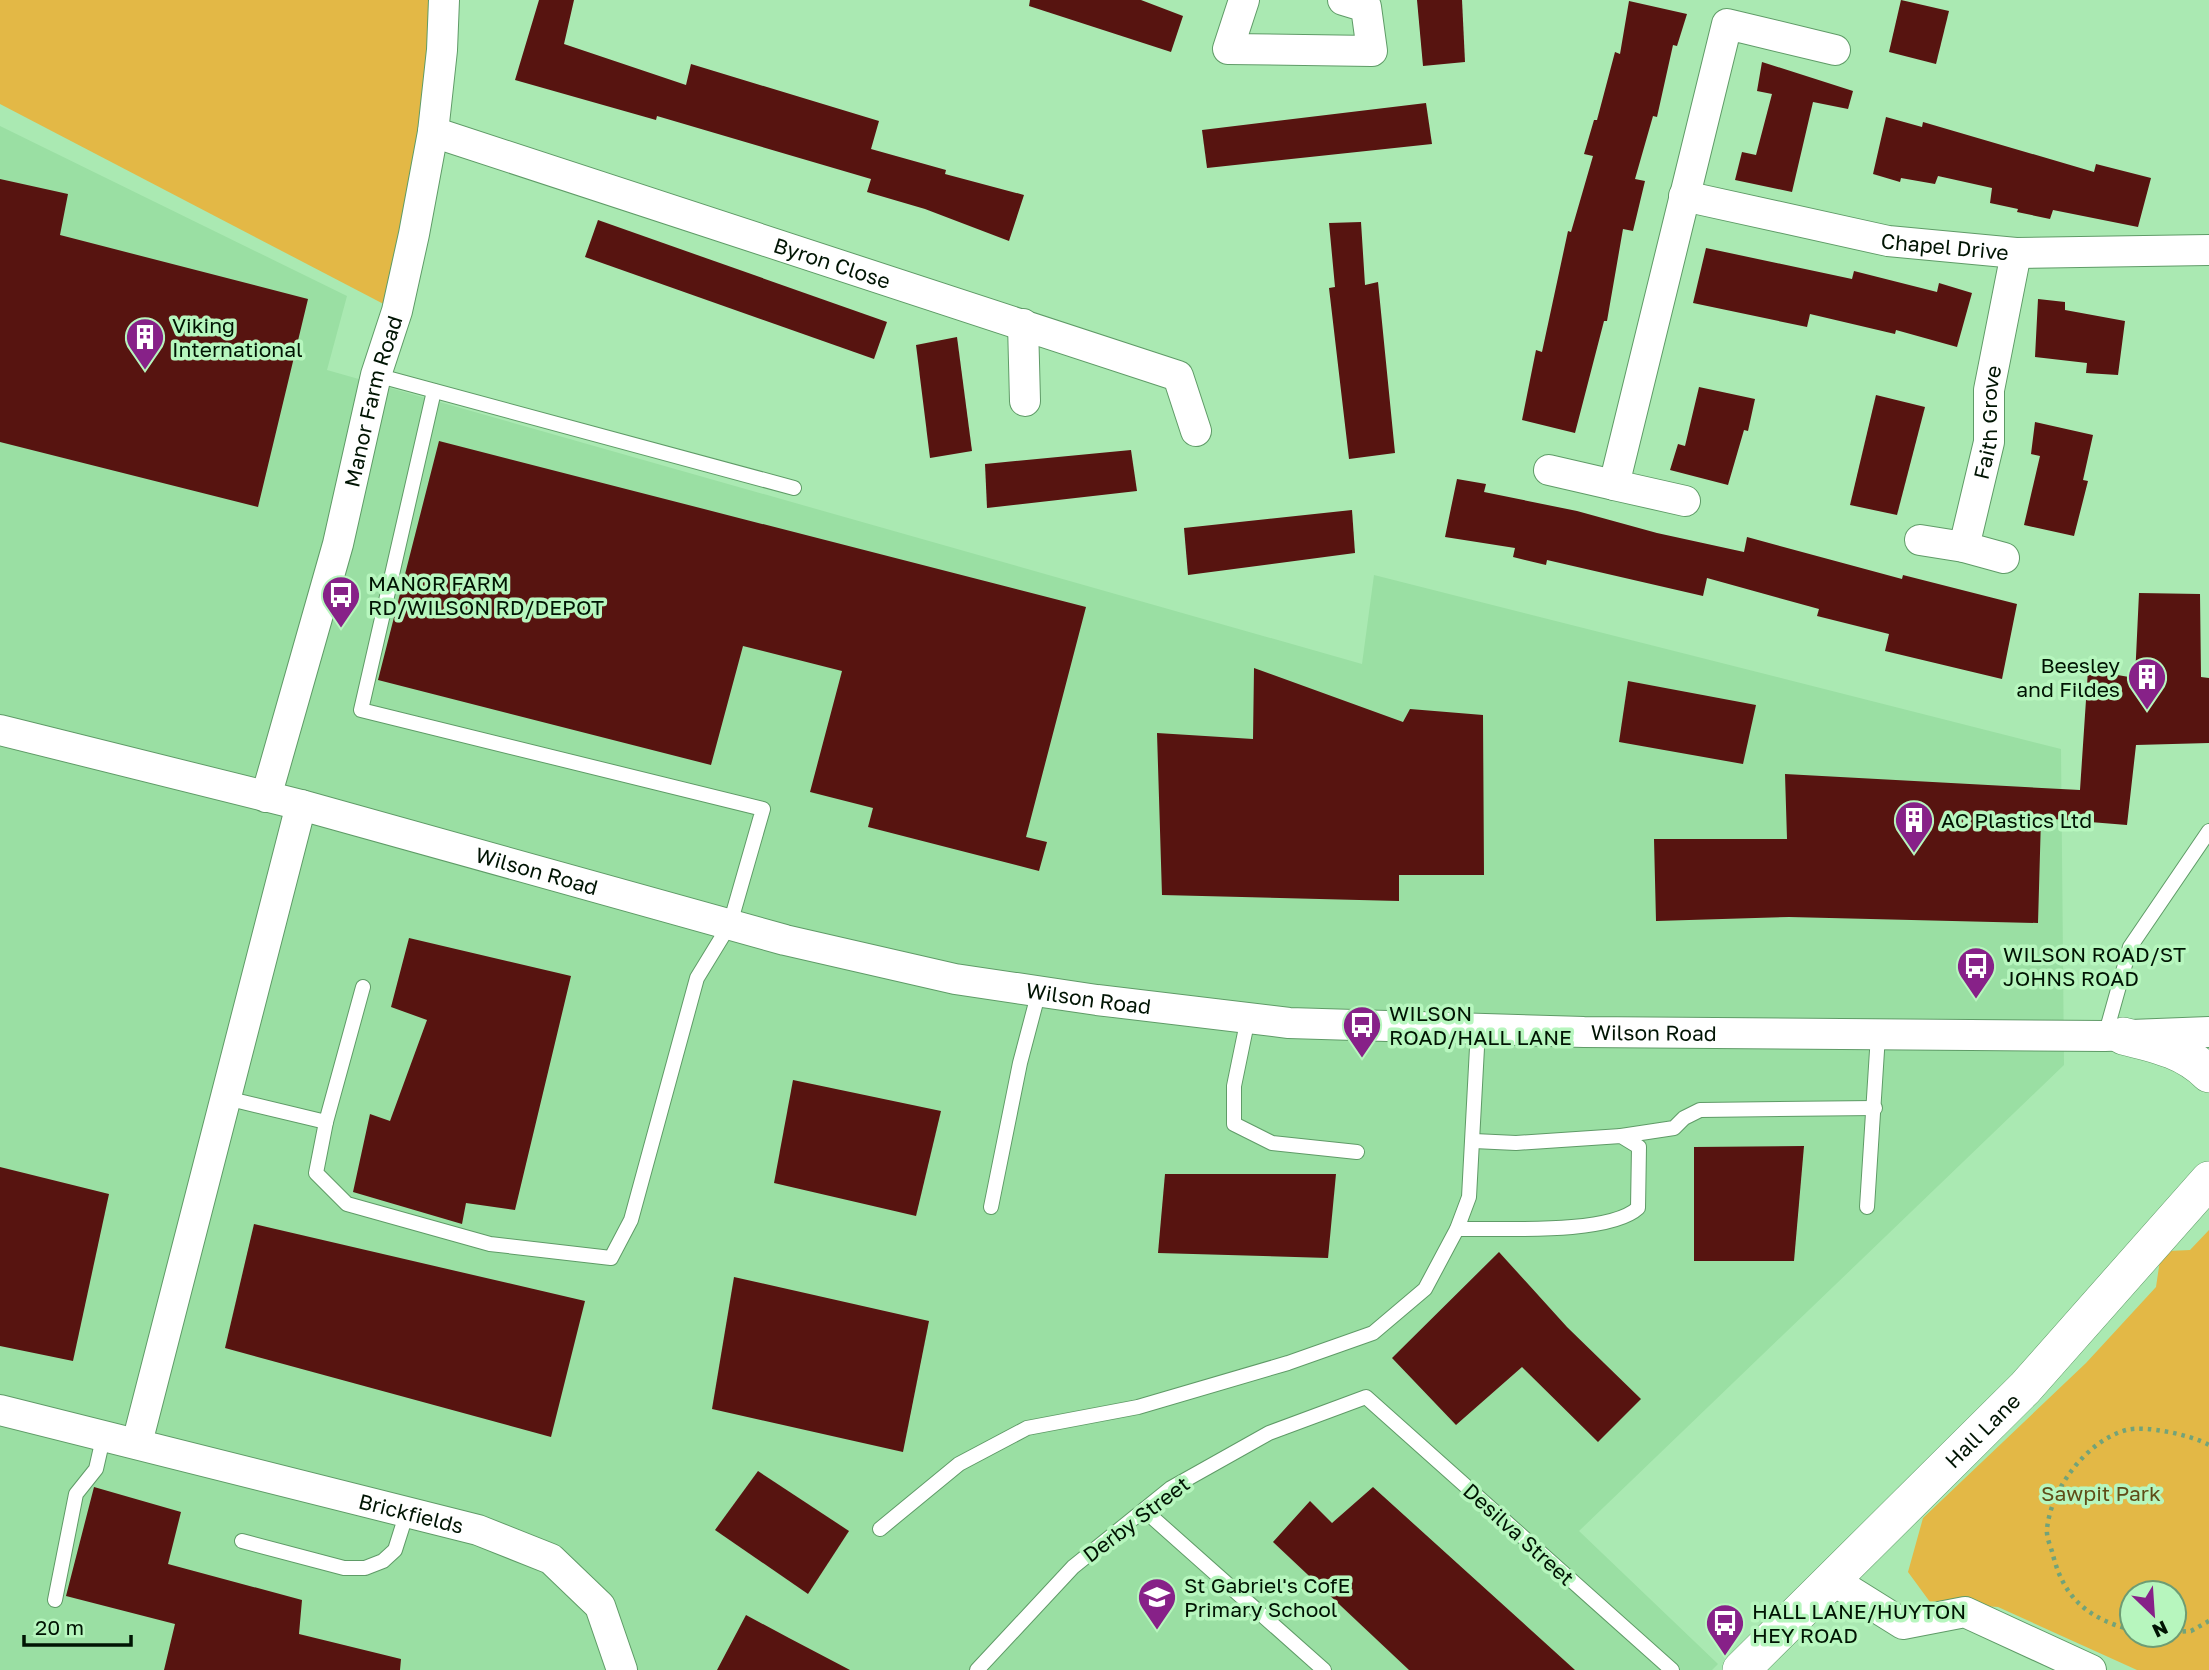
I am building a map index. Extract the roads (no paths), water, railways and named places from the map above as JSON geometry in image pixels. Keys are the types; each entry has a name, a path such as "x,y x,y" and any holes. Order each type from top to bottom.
{"street":[{"name":"Manor Farm Road","path":"266,797 338,544 376,376 397,311 433,132 442,50 444,0"},
{"path":"1244,0 1228,49 1372,51 1366,7 1343,0"},
{"path":"1614,485 1727,24 1835,50"},
{"name":"Byron Close","path":"433,132 1178,376 1196,431"},
{"name":"Chapel Drive","path":"1684,196 1888,241 2016,253 2209,250"},
{"name":"Faith Grove","path":"1964,547 1989,442 1989,390 2016,253"},
{"path":"1023,324 1025,401"},
{"path":"1549,470 1685,501"},
{"path":"1920,540 1964,547 2004,558"},
{"name":"Wilson Road","path":"0,730 302,805 730,925 955,979 1039,991 1289,1023 1478,1029 1878,1035 2114,1036 2209,1032"},
{"path":"137,1443 302,805"},
{"path":"2114,1036 2169,1048 2196,1061 2209,1074"},
{"name":"Hall Lane","path":"1741,1670 2025,1388 2209,1180"},
{"name":"Brickfields","path":"0,1410 104,1434 478,1531 551,1559 600,1606 622,1670"},
{"path":"1832,1579 1903,1624 1965,1612 2091,1670"}],"lane":[{"path":"376,376 794,488"},
{"path":"363,987 326,1122 316,1173 347,1204 490,1244 611,1258 631,1220 697,978 730,925 763,809 361,710 434,391"},
{"path":"2114,1036 2130,947 2209,831"},
{"path":"990,1207 1020,1063 1039,991"},
{"path":"1248,1018 1234,1086 1234,1124 1272,1143 1357,1152"},
{"path":"880,1529 959,1464 1027,1428 1138,1407 1288,1363 1373,1333 1425,1289 1457,1229 1469,1197 1478,1029"},
{"path":"1867,1208 1878,1035"},
{"path":"226,1098 326,1122"},
{"path":"1474,1141 1516,1143 1621,1136 1674,1128 1684,1118 1700,1110 1875,1108"},
{"path":"1457,1229 1594,1226 1629,1217 1638,1208 1639,1147 1621,1136"},
{"name":"Derby Street","path":"977,1670 1073,1567 1171,1488 1269,1433 1366,1397"},
{"name":"Desilva Street","path":"1366,1397 1672,1670"},
{"path":"55,1600 76,1494 96,1469 104,1434"},
{"path":"1144,1510 1324,1670"},
{"path":"242,1541 344,1567 365,1569 383,1561 395,1550 407,1512"}],"place":[{"name":"Viking International","path":"145,371"},
{"name":"MANOR FARM RD/WILSON RD/DEPOT","path":"341,629"},
{"name":"Beesley and Fildes","path":"2147,711"},
{"name":"AC Plastics Ltd","path":"1914,854"},
{"name":"WILSON ROAD/ST JOHNS ROAD","path":"1976,1000"},
{"name":"WILSON ROAD/HALL LANE","path":"1362,1059"},
{"name":"St Gabriel's CofE Primary School","path":"1157,1631"},
{"name":"HALL LANE/HUYTON HEY ROAD","path":"1725,1657"}],"park label":[{"name":"Sawpit Park","path":"2101,1493"}]}
